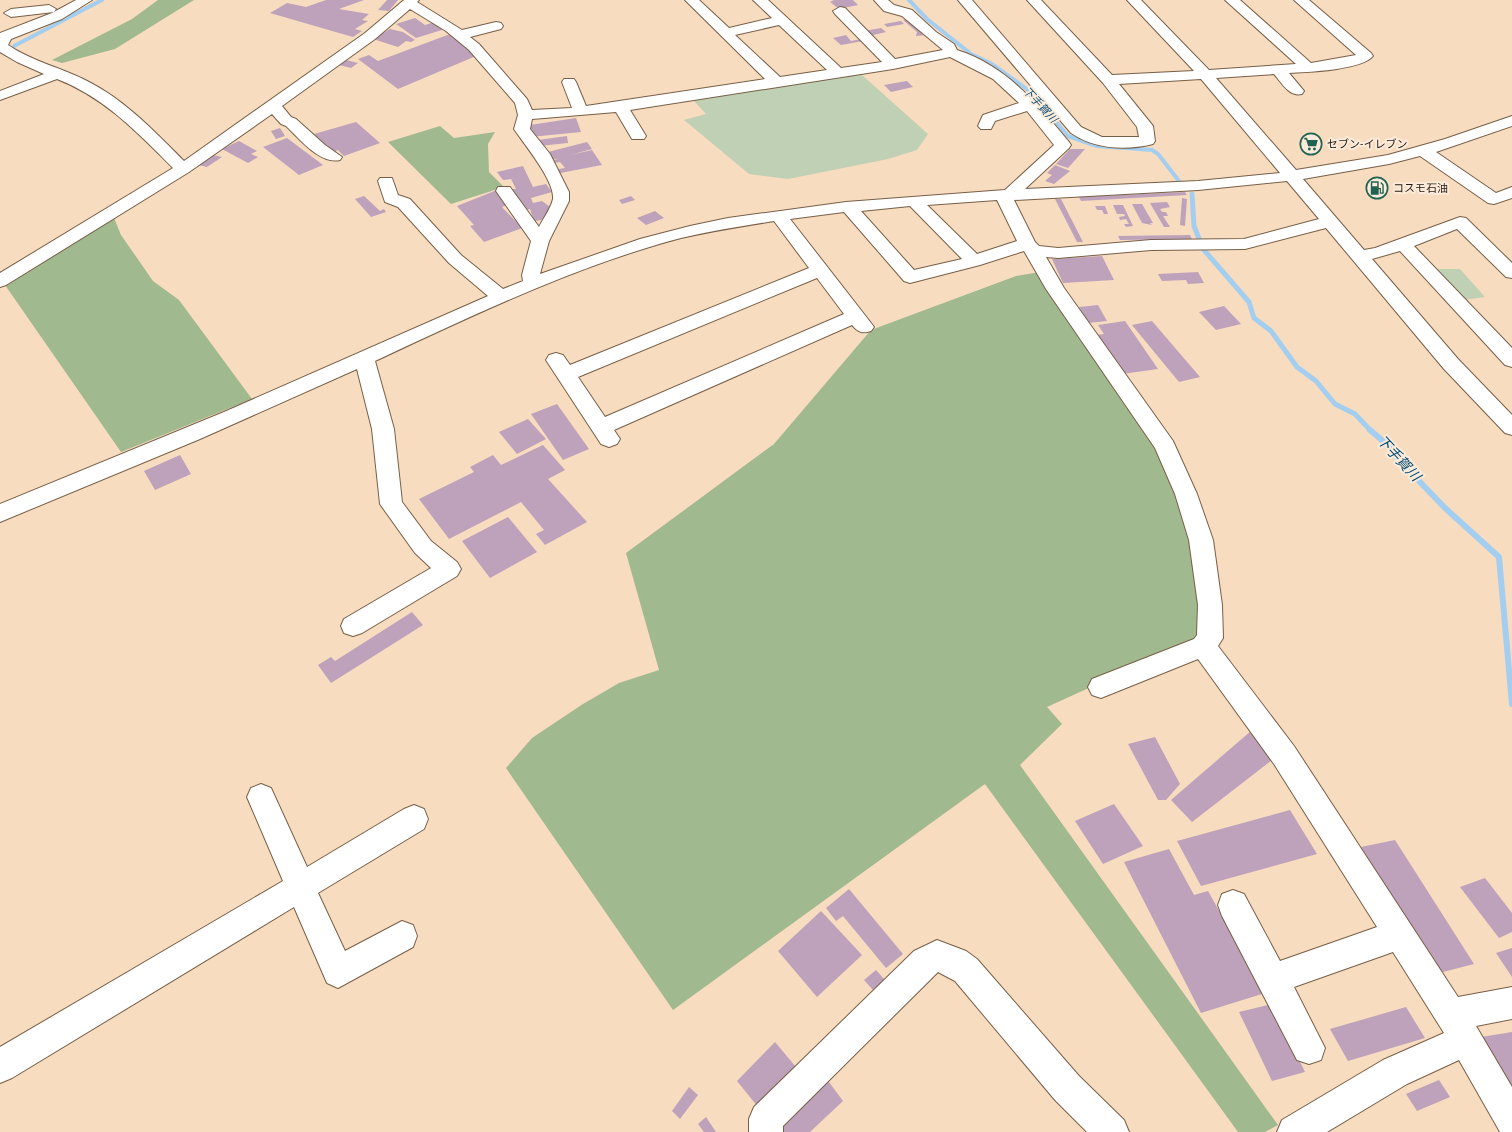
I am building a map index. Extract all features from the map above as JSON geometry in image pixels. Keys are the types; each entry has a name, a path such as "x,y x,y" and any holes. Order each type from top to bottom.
{"street":[{"path":"6,18 49,9 71,0"},
{"path":"85,0 57,16 6,36 1,42 1,46 29,64 81,84 102,96 143,130 184,169"},
{"path":"692,0 776,82"},
{"path":"760,0 838,73"},
{"path":"881,0 889,8 907,13 931,36 949,47 951,53"},
{"path":"965,0 1076,130 1084,136 1097,141 1148,141 1145,126 1108,80 1034,0"},
{"path":"1134,0 1205,74 1451,364 1512,428"},
{"path":"1232,0 1308,68"},
{"path":"1108,80 1308,68 1354,61 1366,56 1301,0"},
{"path":"0,281 184,169 370,36 410,1 460,34 474,46 522,102 526,115 522,129 532,144 542,154 561,192 561,201 540,241 531,275 533,283"},
{"path":"840,11 893,65"},
{"path":"725,33 782,20"},
{"path":"460,34 490,24"},
{"path":"526,115 620,106 893,65 951,53 961,56 998,76 1030,105 1062,145 1005,198 1055,290 1165,446 1183,486 1201,540 1210,604 1210,638 1203,646 1101,687"},
{"path":"1278,70 1297,91"},
{"path":"0,96 56,74"},
{"path":"569,82 582,111"},
{"path":"986,126 988,118 1030,105"},
{"path":"274,106 286,121 291,122 319,148 334,157"},
{"path":"620,106 638,136"},
{"path":"0,513 228,419 500,296 657,239 779,216 914,201 1292,178 1334,172 1424,151 1512,121"},
{"path":"1492,129 1512,139"},
{"path":"1424,151 1494,199 1512,192"},
{"path":"386,181 391,198 404,203 455,259 500,296"},
{"path":"504,191 540,241"},
{"path":"914,201 974,261"},
{"path":"850,208 910,277 1031,248 1058,253 1150,245 1204,246 1245,244 1307,226 1330,222"},
{"path":"779,216 860,322 605,433 561,368 820,270"},
{"path":"1359,256 1379,253 1404,245 1460,222 1511,271"},
{"path":"1404,245 1512,360"},
{"path":"353,626 449,568 424,547 391,504 383,429 364,357"},
{"path":"1203,646 1284,755 1400,935 1512,1120"},
{"path":"261,797 338,972 402,936"},
{"path":"0,1066 414,819"},
{"path":"1233,905 1309,1048"},
{"path":"1272,979 1400,935"},
{"path":"766,1132 766,1119 925,962 936,956 955,962 966,970 1067,1088 1112,1132"},
{"path":"1294,1132 1395,1072 1458,1028 1512,1003"}],"green space":[{"path":"158,0 194,0 115,49 62,63 52,60 132,19"},
{"path":"862,75 928,134 917,150 888,159 788,179 749,174 684,120 706,114 692,99 832,77"},
{"path":"440,126 454,138 495,132 488,144 489,172 504,187 451,204 388,142"},
{"path":"114,218 121,235 153,281 179,300 252,399 121,452 5,285"},
{"path":"1436,269 1460,269 1485,297 1463,300"},
{"path":"1040,272 1055,299 1168,467 1192,538 1201,637 1047,707 1062,724 1020,765 1278,1125 1265,1132 1238,1132 985,784 673,1010 506,768 532,738 583,704 619,683 659,670 626,553 774,444 871,330 1016,276"}],"building":[{"path":"326,0 364,0 339,9 369,14 362,20 368,21 355,29 362,31 353,37 270,13 287,3 306,7"},
{"path":"387,0 398,0 389,11 378,10"},
{"path":"834,0 853,0 858,5 839,9 830,2"},
{"path":"415,18 425,25 435,22 445,29 416,38 396,24"},
{"path":"909,19 926,35 916,36 917,32 903,20"},
{"path":"901,21 904,24 887,27 884,24"},
{"path":"881,28 886,32 869,36 864,31"},
{"path":"390,29 403,32 415,40 411,42 406,41 398,47 373,39"},
{"path":"450,34 476,56 398,89 358,59 369,55 378,61"},
{"path":"846,35 851,41 861,39 863,41 841,45 833,38"},
{"path":"346,60 358,63 351,68 339,65"},
{"path":"907,81 913,87 891,92 884,85"},
{"path":"576,118 581,132 530,137 527,128 531,127 530,125"},
{"path":"356,122 380,143 344,156 338,150 334,152 314,134"},
{"path":"280,128 285,136 276,139 271,131"},
{"path":"567,136 568,143 539,146 538,140"},
{"path":"287,138 323,165 299,175 263,147"},
{"path":"239,141 257,151 251,154 258,157 248,163 222,149"},
{"path":"587,142 592,149 570,155 592,150 602,165 555,174 553,170 565,168 560,162 549,164 547,161 558,159 553,159 548,152"},
{"path":"1070,149 1085,149 1068,168 1056,164"},
{"path":"213,155 222,157 207,167 198,165"},
{"path":"1055,165 1070,171 1054,184 1045,181 1052,175 1047,173"},
{"path":"523,166 533,187 546,184 552,192 531,198 533,203 542,201 550,207 542,220 534,221 530,209 526,210 512,189 516,189 511,179 503,180 497,172"},
{"path":"497,190 510,204 502,207 522,228 484,242 470,226 474,225 457,206"},
{"path":"1185,192 1187,195 1081,201 1079,197"},
{"path":"364,196 380,211 384,209 386,212 371,217 355,199"},
{"path":"631,196 635,200 622,204 619,200"},
{"path":"1182,198 1187,199 1185,226 1180,225"},
{"path":"1055,199 1061,199 1083,242 1077,242"},
{"path":"1167,202 1170,207 1160,209 1162,212 1166,212 1168,216 1163,216 1170,227 1164,227 1150,203"},
{"path":"1132,204 1142,204 1153,223 1150,223 1152,225 1142,223"},
{"path":"1113,205 1123,205 1133,226 1126,227 1124,224 1129,224 1126,219 1120,220 1119,217 1125,216 1124,214 1117,214"},
{"path":"1095,206 1105,206 1108,214 1104,214 1102,210 1097,210"},
{"path":"655,211 664,218 646,225 637,218"},
{"path":"1190,235 1192,239 1120,240 1118,236"},
{"path":"1102,256 1114,280 1063,283 1052,259"},
{"path":"1198,272 1204,283 1188,284 1186,280 1162,281 1158,274"},
{"path":"1098,305 1107,321 1088,323 1079,307"},
{"path":"1224,306 1241,324 1216,330 1199,312"},
{"path":"1125,321 1158,369 1122,374 1097,335 1104,334 1098,325"},
{"path":"1152,321 1200,377 1179,382 1132,325"},
{"path":"557,404 589,449 563,460 531,414"},
{"path":"528,419 546,439 517,454 499,432"},
{"path":"543,445 565,470 548,479 587,522 545,545 536,534 544,530 521,502 449,539 419,499 474,472 470,467 493,455 501,465"},
{"path":"180,455 191,474 155,490 144,471"},
{"path":"508,517 537,552 490,578 462,541"},
{"path":"412,612 423,625 331,683 318,665 331,657 335,661"},
{"path":"1251,731 1272,760 1192,822 1171,800"},
{"path":"1155,737 1180,784 1166,800 1158,800 1128,744"},
{"path":"1114,804 1143,846 1103,864 1075,821"},
{"path":"1290,810 1317,854 1201,886 1177,841"},
{"path":"1395,840 1474,964 1439,973 1361,847"},
{"path":"1169,849 1194,895 1208,891 1265,993 1201,1013 1124,862"},
{"path":"1485,878 1512,913 1512,932 1499,938 1460,887"},
{"path":"849,889 903,954 886,968 843,916 836,921 826,908"},
{"path":"821,911 862,955 817,997 778,951"},
{"path":"1512,948 1512,977 1496,953"},
{"path":"876,970 885,980 873,990 864,980"},
{"path":"1272,1004 1305,1072 1272,1081 1239,1012"},
{"path":"1406,1007 1425,1038 1348,1061 1330,1029"},
{"path":"1512,1032 1512,1107 1475,1038"},
{"path":"775,1042 796,1067 758,1107 737,1081"},
{"path":"826,1078 843,1101 810,1132 782,1132 783,1117"},
{"path":"1439,1080 1450,1097 1417,1111 1406,1094"},
{"path":"689,1087 698,1095 680,1119 672,1111"},
{"path":"706,1117 716,1132 704,1132 698,1124"}],"waterway":[{"path":"14,46 102,0"},
{"name":"下手賀川","path":"909,0 927,19 971,54 992,64 1028,90 1068,136 1097,146 1152,150 1158,154 1179,181"},
{"name":"下手賀川","path":"1192,194 1194,226 1200,241"},
{"name":"下手賀川","path":"1204,250 1249,302 1254,318 1271,331 1297,367 1316,381 1335,404 1355,414 1370,430"},
{"name":"下手賀川","path":"1370,430 1390,447 1397,458 1445,508 1499,557 1512,704"}],"place":[{"name":"セブン-イレブン","path":"1311,144"},
{"name":"コスモ石油","path":"1377,188"}]}
